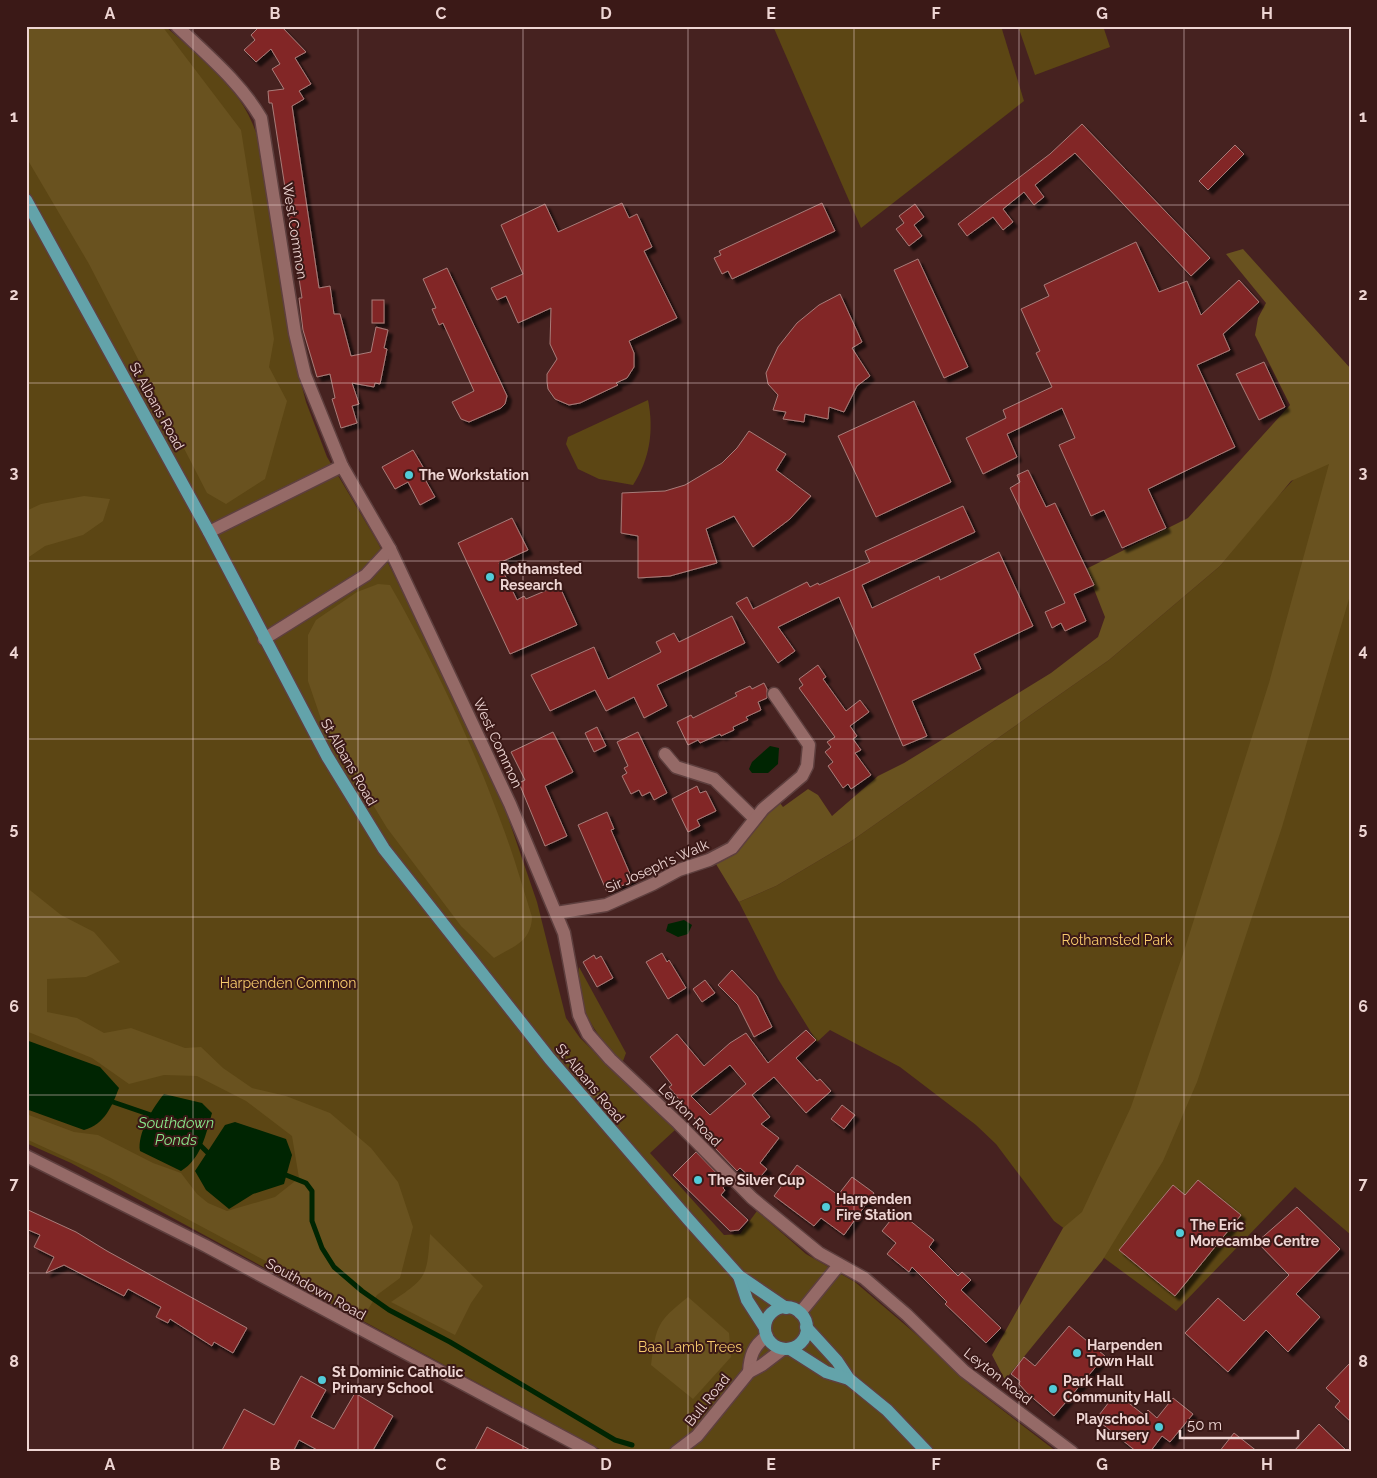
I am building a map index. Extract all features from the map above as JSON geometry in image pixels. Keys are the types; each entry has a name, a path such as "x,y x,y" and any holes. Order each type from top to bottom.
{"main road":[{"name":"St Albans Road","path":"26,200 209,532 327,756 384,849 550,1059 739,1276 786,1308 800,1313 806,1327 837,1361 849,1379 887,1410 927,1452"},
{"name":"St Albans Road","path":"739,1276 747,1300 766,1332 770,1343 787,1349 826,1372 849,1379"},
{"path":"766,1332 771,1314 778,1309 786,1308"},
{"path":"787,1349 802,1341 806,1327"}],"street":[{"name":"West Common","path":"177,26 214,61 252,102 261,118 295,333 306,375 342,466 390,549 497,776 556,914 569,954"},
{"path":"209,532 342,466"},
{"path":"264,639 366,575 390,549"},
{"name":"Sir Joseph's Walk","path":"556,914 606,904 653,884 679,870 709,860 732,848 754,818 802,776 809,757 809,745 774,694"},
{"path":"665,754 676,767 714,779 754,818"},
{"name":"Leyton Road","path":"569,954 579,1015 588,1034 610,1059 678,1123 752,1198 819,1253 864,1278 907,1315 964,1371 1072,1452"},
{"name":"Southdown Road","path":"26,1156 198,1242 591,1452"},
{"path":"800,1313 839,1265"},
{"name":"Bull Road","path":"749,1372 750,1355 766,1332"},
{"name":"Bull Road","path":"684,1450 749,1372 787,1349"}],"green space":[{"name":"Harpenden Common","path":"26,26 165,26 222,78 245,108 260,145 291,345 306,402 327,457 377,541 491,768 537,902 566,1018 580,1038 675,1130 650,1153 724,1235 740,1234 757,1211 806,1254 855,1282 924,1341 970,1385 1057,1452 605,1452 71,1163 26,1143"},
{"path":"26,26 162,26 241,130 274,339 269,367 287,401 265,479 226,504 207,493 89,264 26,157"},
{"path":"773,26 1001,26 1024,101 861,228"},
{"path":"1018,26 1103,26 1110,47 1035,75"},
{"path":"1243,249 1351,369 1351,592 1282,827 1197,1082 1163,1161 1102,1261 1005,1380 992,1355 1063,1228 1082,1212 1131,1107 1185,948 1269,683 1329,464 1291,481 1220,566 1109,660 850,842 776,886 739,902 716,864 735,852 780,803 783,807 808,789 818,795 832,816 878,776 904,763 1051,673 1098,637 1105,617 1086,569 1188,518 1290,405 1255,335 1258,318 1266,303 1226,254"},
{"path":"648,400 651,422 649,444 647,455 633,485 599,479 578,469 566,444 568,437"},
{"name":"Rothamsted Park","path":"1351,418 1351,1235 1295,1187 1176,1311 1054,1221 996,1144 976,1125 900,1067 830,1030 817,1042 778,979 739,902 776,886 850,842 1109,660 1220,566 1266,509"},
{"path":"84,496 110,499 103,521 83,535 45,546 26,559 26,511 41,504"},
{"path":"378,584 390,585 436,671 490,792 521,881 532,917 531,925 525,938 494,958 461,926 387,828 321,719 308,681 308,635 316,620 357,592"},
{"path":"26,887 61,915 94,932 120,962 86,977 47,979 47,1012 77,1018 104,1033 131,1028 185,1048 201,1047 223,1068 252,1088 286,1096 330,1113 371,1148 398,1182 413,1227 400,1278 377,1295 367,1311 335,1298 109,1177 26,1139 26,1114 74,1132 98,1135 153,1163 181,1173 197,1194 208,1203 227,1211 275,1197 299,1178 292,1136 246,1101 197,1076 164,1075 129,1084 92,1058 26,1031"},
{"path":"579,967 626,1053 623,1061 620,1061 611,1051 588,1018 580,994 578,981"},
{"path":"430,1234 483,1286 471,1303 455,1335 391,1302 412,1287 423,1275 428,1259"},
{"name":"Baa Lamb Trees","path":"688,1297 729,1333 731,1357 693,1399 651,1365 660,1325"}],"water":[{"path":"770,746 779,748 778,764 768,773 752,773 749,769 752,762"},
{"path":"684,920 692,925 688,934 678,937 666,931 668,924"},
{"path":"26,1040 100,1067 119,1088 107,1114 97,1123 84,1130 26,1109"},
{"name":"Southdown Ponds","path":"164,1094 202,1103 212,1113 198,1153 188,1166 181,1171 140,1151 143,1129 155,1106"},
{"path":"235,1122 286,1139 292,1155 284,1184 253,1194 229,1209 206,1190 195,1171 225,1125"}],"building":[{"path":"260,26 281,26 306,52 295,58 311,84 299,91 304,99 292,106 319,288 330,286 334,314 340,314 351,356 371,352 376,327 388,330 384,348 387,349 380,384 375,383 374,387 352,383 359,404 352,406 357,423 341,428 332,399 335,398 330,374 317,377 303,330 299,298 302,298 272,103 269,103 268,91 284,89 272,69 280,64 271,49 256,62 244,50 255,40 251,35"},
{"path":"1082,124 1210,258 1191,276 1075,153 1035,185 1044,197 1034,205 1024,192 1003,209 1013,222 1003,230 993,217 967,236 958,224 1050,154"},
{"path":"1235,145 1244,154 1208,190 1199,181"},
{"path":"622,203 629,218 637,214 652,247 644,251 677,318 629,341 634,353 634,367 627,378 616,383 618,385 580,403 569,405 555,399 548,389 547,374 557,359 550,344 551,308 518,323 506,296 497,300 491,288 523,274 501,225 545,204 558,232"},
{"path":"822,203 835,231 732,279 728,271 722,274 714,258 721,255 719,251"},
{"path":"915,204 924,217 914,225 922,236 909,246 896,229 904,223 899,216"},
{"path":"1136,242 1159,292 1187,281 1201,315 1239,280 1259,302 1223,334 1230,350 1197,365 1235,447 1148,489 1166,528 1122,548 1104,510 1091,516 1059,445 1075,438 1062,408 1007,434 1017,457 983,474 966,438 1006,418 1003,410 1052,387 1036,353 1040,351 1021,309 1049,296 1044,285"},
{"path":"918,259 968,367 944,378 894,270"},
{"path":"447,268 507,396 505,404 501,408 469,422 461,419 452,402 474,391 443,323 439,325 432,309 436,308 423,279"},
{"path":"840,294 862,342 852,348 870,376 857,386 844,412 829,407 828,419 805,414 804,422 783,419 786,412 773,410 778,395 768,384 766,373 778,347 797,323 819,305"},
{"path":"372,300 384,300 384,323 372,323"},
{"path":"1264,362 1285,407 1259,420 1236,374"},
{"path":"914,401 951,482 876,517 838,436"},
{"path":"749,431 786,454 776,470 811,496 790,519 753,547 734,516 706,529 717,563 670,576 638,578 638,536 621,533 622,493 665,491 685,485 722,463 737,448"},
{"path":"413,450 426,472 422,474 435,497 420,505 408,482 395,489 382,467"},
{"path":"1028,470 1046,507 1055,503 1094,585 1074,594 1086,621 1065,631 1061,623 1052,628 1045,612 1065,603 1010,488 1020,482 1017,475"},
{"path":"963,506 975,532 862,585 872,608 939,576 940,580 999,552 1033,626 974,654 981,669 912,701 927,736 903,746 839,597 778,627 795,651 778,663 736,603 747,597 753,609 807,582 810,587 818,583 819,585 870,562 865,551"},
{"name":"Rothamsted Research","path":"512,518 528,550 499,563 517,600 524,596 526,599 559,585 577,625 510,654 458,543"},
{"path":"732,616 745,643 657,685 667,706 644,718 634,697 606,711 595,690 550,711 531,675 594,647 608,679 661,652 656,642 674,633 679,642"},
{"path":"818,665 826,677 823,679 846,711 860,700 869,712 850,726 857,736 853,739 861,750 855,753 871,775 851,789 848,784 843,788 828,766 833,762 825,752 831,747 827,742 835,737 799,688 803,685 799,679"},
{"path":"764,683 767,689 767,698 758,702 761,710 746,717 748,720 733,727 734,730 700,743 698,740 688,745 677,722 691,715 693,718 737,696 735,693 750,686 752,689"},
{"path":"597,727 606,746 594,752 585,733"},
{"path":"553,732 573,772 545,786 567,836 545,846 519,783 525,780 511,752"},
{"path":"638,732 667,793 654,800 650,792 642,796 639,790 631,794 622,776 627,773 624,768 628,766 617,742"},
{"path":"697,786 700,793 706,791 716,811 697,820 700,826 688,832 672,799"},
{"path":"607,812 614,829 611,830 633,881 607,892 578,825"},
{"path":"662,953 667,962 669,960 686,988 668,999 646,962"},
{"path":"594,955 596,959 601,956 613,978 597,987 583,962"},
{"path":"732,970 757,996 772,1027 754,1037 738,1005 718,985"},
{"path":"705,980 715,993 702,1002 693,989"},
{"path":"806,1030 816,1040 796,1058 817,1081 820,1079 831,1091 806,1113 774,1077 752,1095 770,1117 761,1124 779,1138 760,1163 767,1169 756,1182 740,1168 737,1171 692,1124 696,1120 669,1087 672,1085 650,1057 677,1034 704,1066 730,1043 746,1033 768,1063","holes":["730,1065 746,1084 710,1115 691,1096"]},
{"path":"842,1105 855,1115 844,1129 831,1119"},
{"path":"696,1152 726,1183 723,1188 725,1190 721,1195 748,1220 739,1230 730,1231 673,1175"},
{"name":"Harpenden Fire Station","path":"797,1165 838,1195 852,1177 874,1193 844,1235 821,1218 814,1226 774,1196"},
{"name":"The Eric Morecambe Centre","path":"1198,1180 1241,1215 1175,1296 1119,1250 1173,1185 1185,1195"},
{"path":"1297,1207 1340,1249 1296,1294 1320,1317 1288,1352 1266,1330 1228,1372 1185,1333 1218,1298 1244,1321 1289,1275 1257,1242"},
{"path":"26,1209 76,1232 247,1328 233,1353 214,1342 212,1346 170,1319 168,1323 156,1317 161,1307 128,1289 124,1296 64,1265 46,1273 54,1257 34,1247 40,1235 26,1229"},
{"path":"898,1211 934,1240 929,1247 958,1276 962,1272 971,1280 961,1290 1001,1328 986,1343 945,1304 947,1302 912,1267 909,1272 887,1254 896,1243 882,1231"},
{"path":"1069,1326 1105,1356 1054,1416 1027,1393 1019,1384 1020,1381 1011,1374 1024,1357 1035,1366"},
{"path":"1351,1362 1351,1422 1335,1407 1340,1401 1326,1388"},
{"path":"301,1376 326,1390 311,1417 334,1429 355,1393 393,1416 372,1452 321,1452 299,1440 293,1452 221,1452 244,1409 274,1425"},
{"name":"Playschool Nursery","path":"1116,1393 1144,1415 1148,1410 1157,1418 1173,1398 1193,1414 1170,1442 1162,1436 1150,1452 1137,1452 1096,1419"},
{"path":"1319,1424 1348,1452 1293,1452"},
{"path":"487,1427 534,1452 474,1452"},
{"path":"1234,1433 1258,1452 1219,1452"}],"waterway":[{"path":"113,1102 151,1115"},
{"path":"201,1146 207,1152"},
{"path":"286,1175 306,1183 312,1191 312,1221 322,1248 334,1267 362,1291 389,1310 450,1342 615,1440 632,1445"}],"place":[{"name":"The Workstation","path":"409,475"},
{"name":"Rothamsted Research","path":"490,577"},
{"name":"The Silver Cup","path":"698,1180"},
{"name":"Harpenden Fire Station","path":"826,1207"},
{"name":"The Eric Morecambe Centre","path":"1180,1233"},
{"name":"Harpenden Town Hall","path":"1077,1353"},
{"name":"St Dominic Catholic Primary School","path":"322,1380"},
{"name":"Park Hall Community Hall","path":"1053,1389"},
{"name":"Playschool Nursery","path":"1159,1427"}]}
